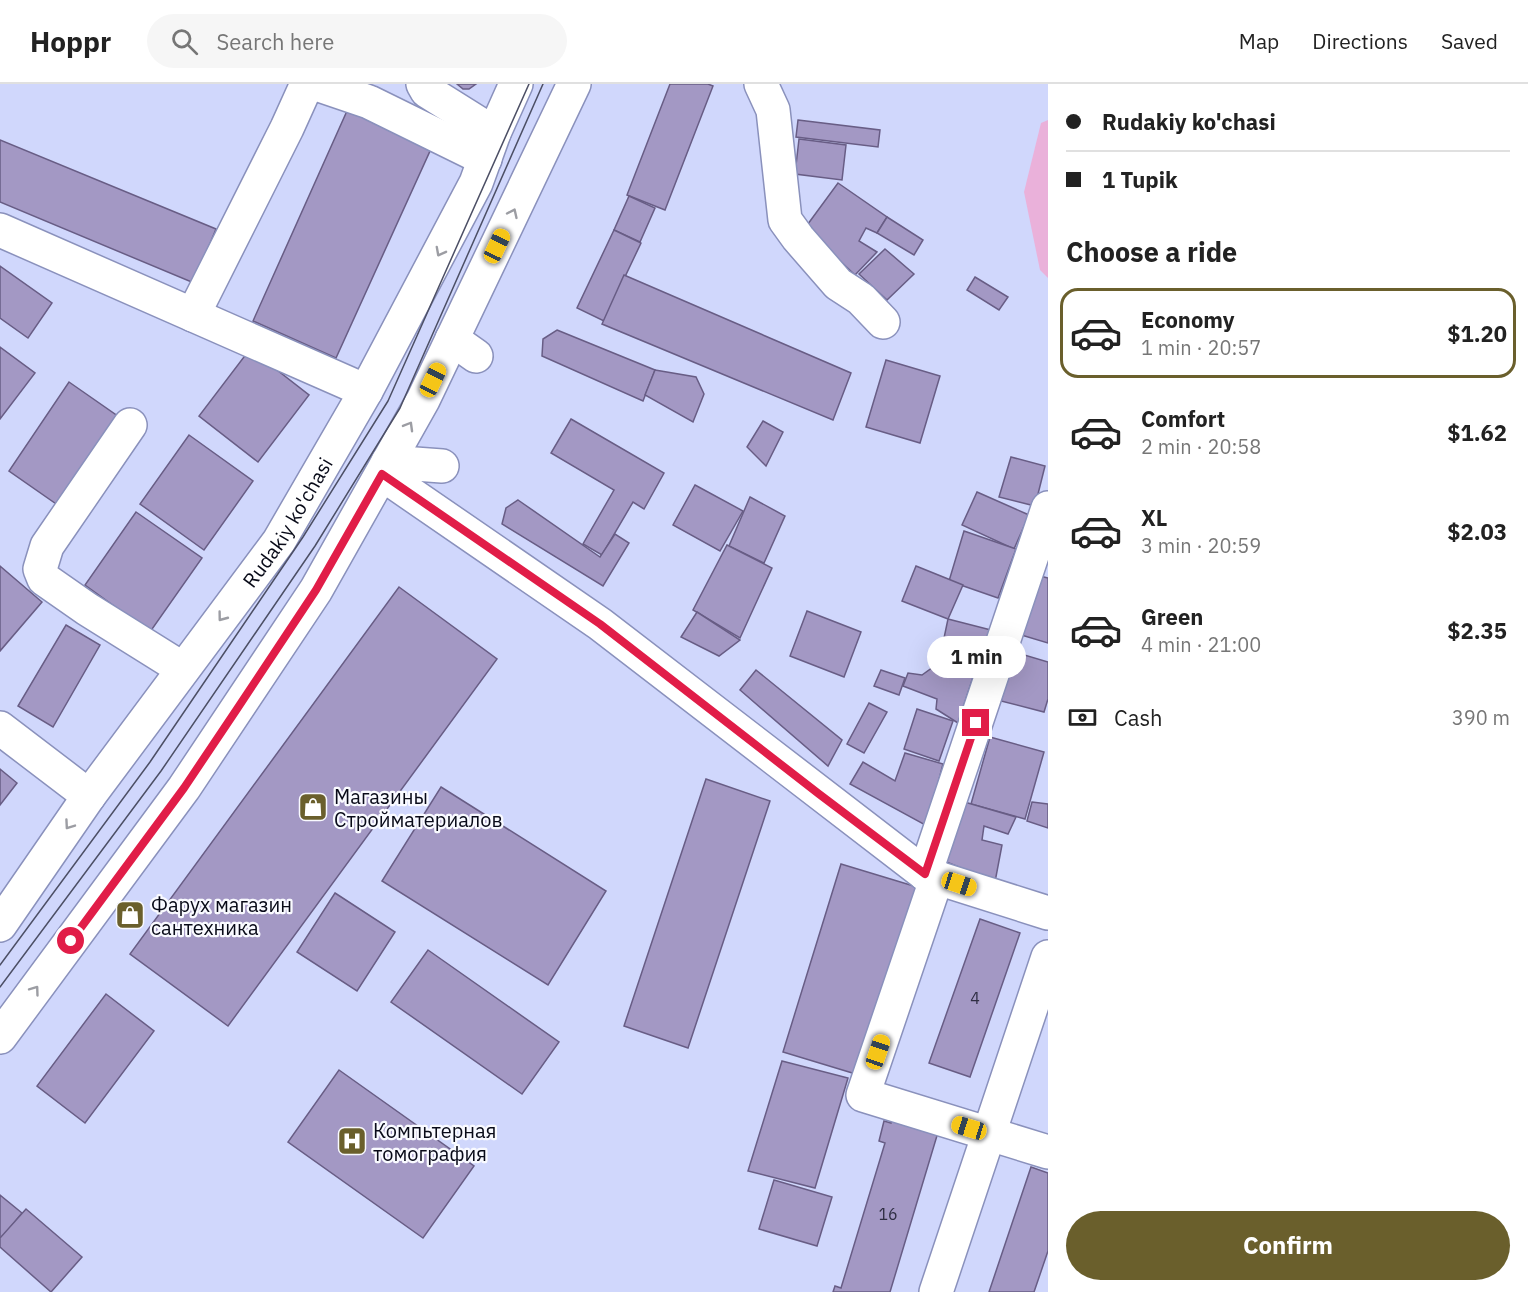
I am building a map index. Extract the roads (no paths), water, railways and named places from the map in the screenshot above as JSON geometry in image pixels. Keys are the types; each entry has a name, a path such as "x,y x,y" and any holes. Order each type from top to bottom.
{"main road":[{"path":"423,84 427,91 490,146"},
{"name":"Rudakiy ko'chasi","path":"0,925 89,796 279,541 366,392 476,183 516,84"},
{"path":"0,1037 184,788 316,590 423,400 464,348 574,84"},
{"path":"761,84 773,110 785,220 838,284 861,298 883,322"},
{"path":"193,315 308,85 369,102 490,146"},
{"path":"0,230 366,392"},
{"path":"130,425 47,546 40,568 44,579 183,669"},
{"path":"385,468 441,466"},
{"path":"385,468 600,624 819,794 931,876 1048,913"},
{"path":"1048,508 863,1095 1048,1152"},
{"path":"0,728 89,796"},
{"path":"936,1292 1048,957"}],"tram line":[{"path":"0,965 150,762 303,537 388,401 529,84"},
{"path":"0,987 161,771 315,546 400,408 543,84"}],"place":[{"name":"Магазины Стройматериалов","path":"313,807"},
{"name":"Фарух магазин сантехника","path":"130,915"},
{"name":"Компьтерная томография","path":"352,1141"}]}
